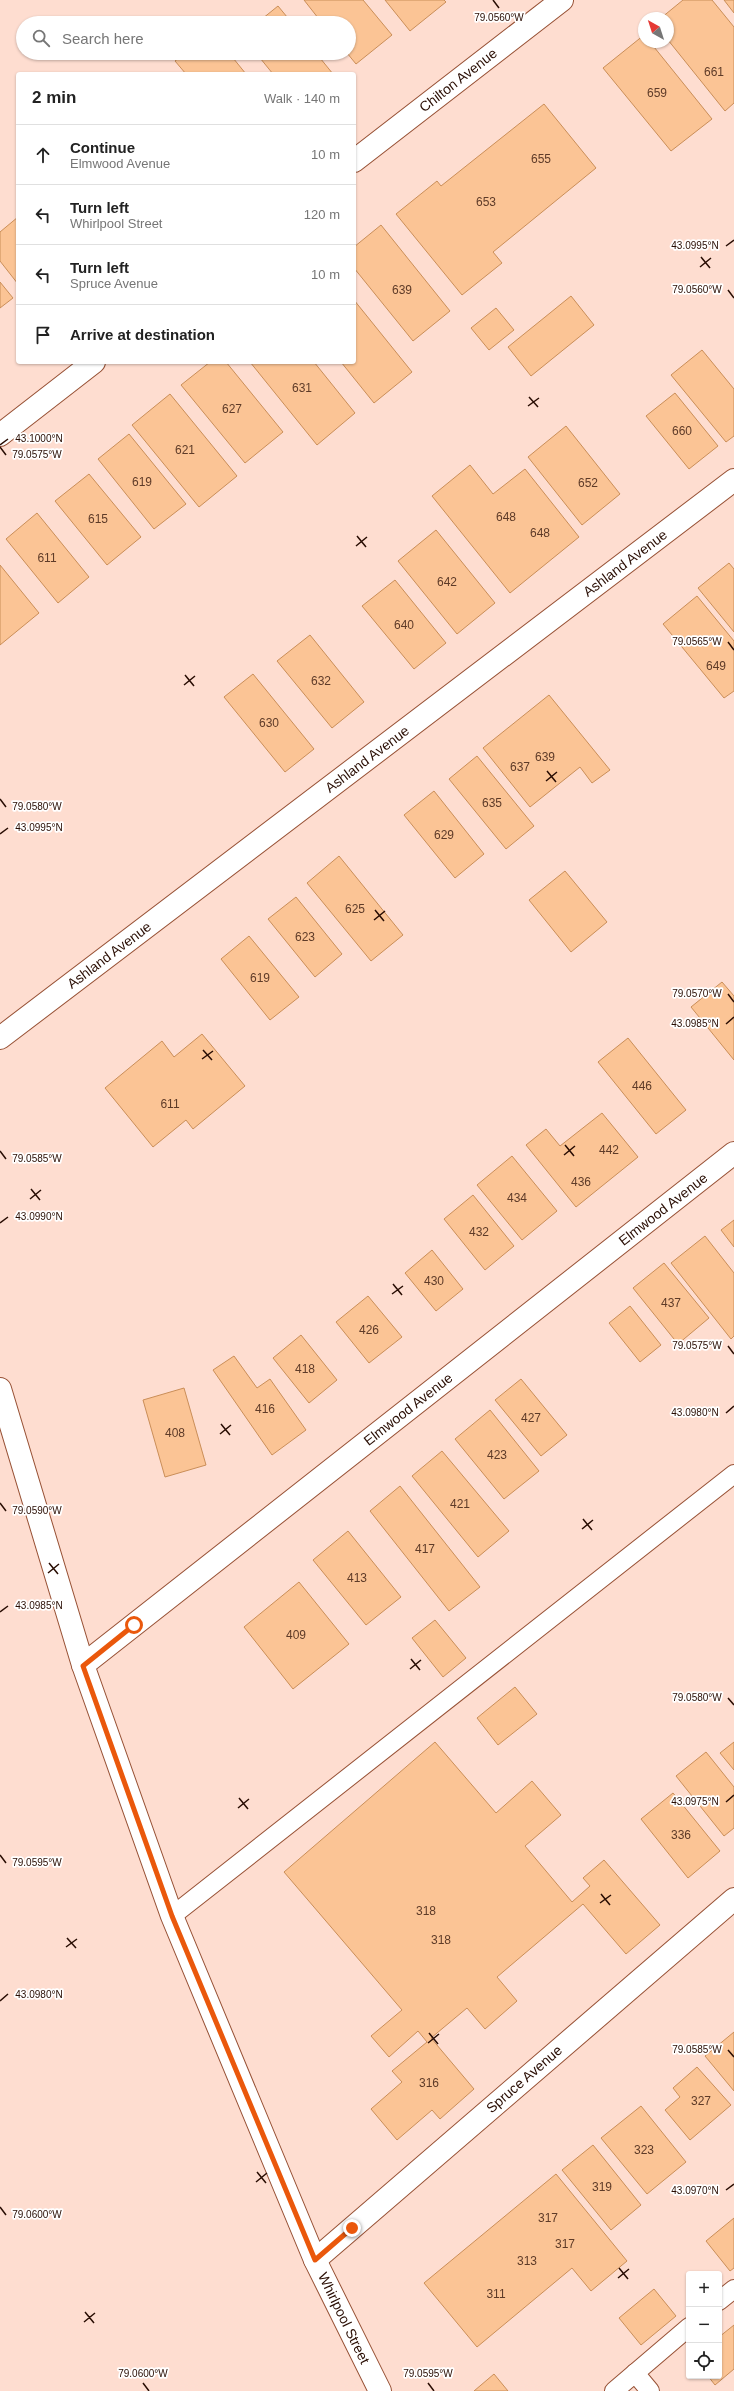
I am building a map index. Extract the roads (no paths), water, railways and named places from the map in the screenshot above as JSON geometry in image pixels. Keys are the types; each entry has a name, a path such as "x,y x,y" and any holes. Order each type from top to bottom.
{"street":[{"name":"Chilton Avenue","path":"356,159 562,0"},
{"path":"0,435 91,364"},
{"name":"Ashland Avenue","path":"0,1038 734,480"},
{"name":"Elmwood Avenue","path":"83,1666 734,1153"},
{"name":"Whirlpool Street","path":"0,1389 83,1666 172,1916 315,2260 380,2391"},
{"name":"Spruce Avenue","path":"315,2260 734,1898"}],"lane":[{"path":"172,1916 734,1474"},
{"path":"722,2299 734,2289"},
{"path":"614,2391 686,2330"},
{"path":"635,2373 650,2391"}]}
